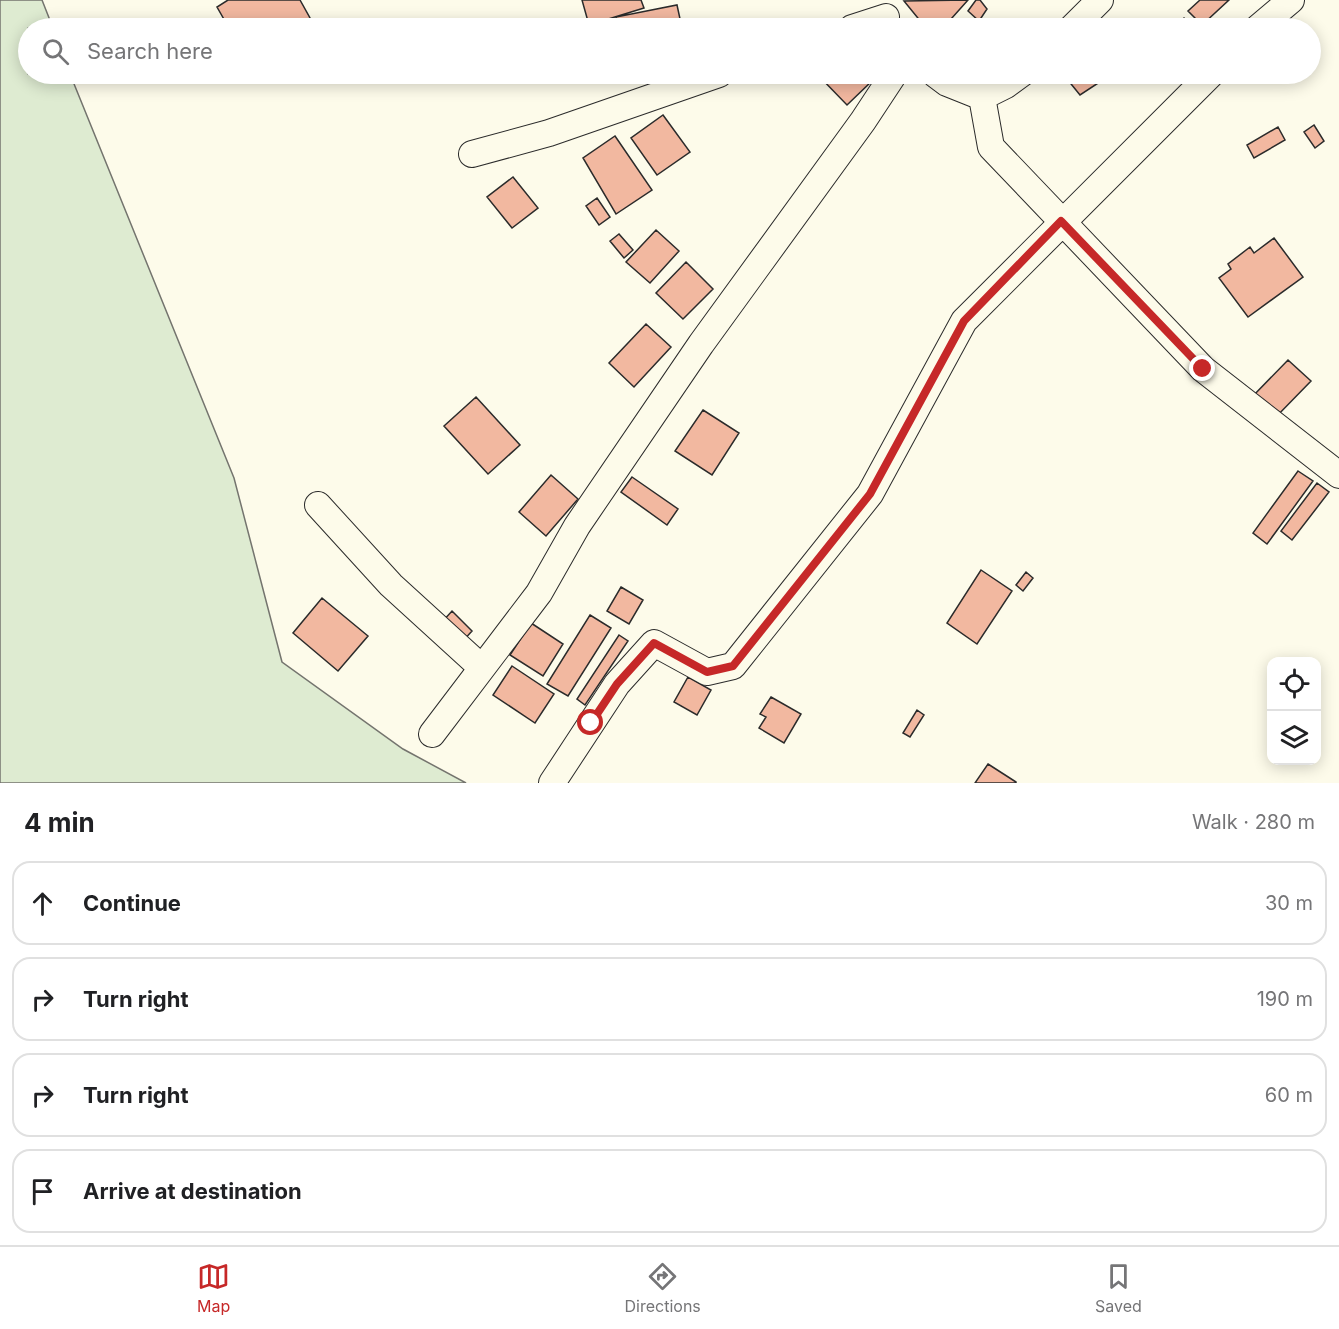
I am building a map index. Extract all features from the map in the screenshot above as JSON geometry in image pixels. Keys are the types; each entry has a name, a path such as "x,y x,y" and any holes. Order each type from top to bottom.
{"street":[{"path":"1082,18 1100,0"},
{"path":"1270,18 1291,0"},
{"path":"472,154 549,133 690,84"},
{"path":"432,734 540,592 577,526 701,344 887,84"},
{"path":"949,84 982,97 1007,84"},
{"path":"552,783 617,684 654,643 707,672 733,666 870,494 964,321 1061,221 1201,84"},
{"path":"982,97 991,147 1203,369 1339,475"},
{"path":"318,505 391,585 482,668"}],"green space":[{"path":"0,0 42,0 49,18 18,18 18,84 74,84 234,478 282,662 403,749 466,783 0,783"}],"building":[{"path":"228,0 300,0 310,18 223,18 217,7"},
{"path":"582,0 641,0 644,8 612,18 587,18"},
{"path":"968,0 952,18 918,18 904,1"},
{"path":"976,0 980,0 987,9 981,18 976,18 968,11"},
{"path":"1200,0 1229,0 1210,18 1195,18 1188,11"},
{"path":"677,5 680,18 616,18"},
{"path":"827,84 869,84 847,105"},
{"path":"1071,84 1097,84 1080,95"},
{"path":"663,115 690,152 657,175 631,138"},
{"path":"1314,125 1324,141 1315,148 1304,132"},
{"path":"1278,127 1285,140 1254,158 1247,145"},
{"path":"615,136 652,190 616,214 583,158"},
{"path":"513,177 538,208 512,228 487,197"},
{"path":"597,198 610,217 599,225 586,206"},
{"path":"656,230 679,251 650,283 626,262"},
{"path":"619,234 633,250 624,258 610,241"},
{"path":"1274,238 1303,277 1248,317 1219,278 1231,269 1228,264 1250,247 1254,253"},
{"path":"686,262 713,289 683,319 656,293"},
{"path":"646,324 671,347 634,387 609,363"},
{"path":"1288,360 1311,381 1274,419 1252,397"},
{"path":"476,397 520,445 488,474 444,426"},
{"path":"703,410 739,433 712,475 675,451"},
{"path":"1298,471 1313,481 1267,544 1253,533"},
{"path":"551,475 578,499 546,536 519,512"},
{"path":"632,477 678,509 667,525 621,492"},
{"path":"1317,483 1329,492 1292,540 1281,531"},
{"path":"981,570 1012,591 977,644 947,623"},
{"path":"1026,572 1033,578 1023,591 1016,585"},
{"path":"621,587 643,600 629,624 607,611"},
{"path":"322,598 368,636 338,671 293,633"},
{"path":"452,611 472,631 462,642 442,622"},
{"path":"590,615 611,628 568,696 547,684"},
{"path":"531,623 563,644 543,676 510,655"},
{"path":"619,635 628,641 585,705 577,699"},
{"path":"512,666 554,694 535,723 493,695"},
{"path":"688,677 711,690 697,715 674,702"},
{"path":"771,697 801,714 784,743 759,728 766,717 760,714"},
{"path":"917,710 924,715 910,737 903,733"},
{"path":"988,764 1016,782 1016,783 975,783"}],"route":[{"path":"591,723 617,684 654,643 707,672 733,666 870,494 964,321 1061,221 1203,369"}]}
